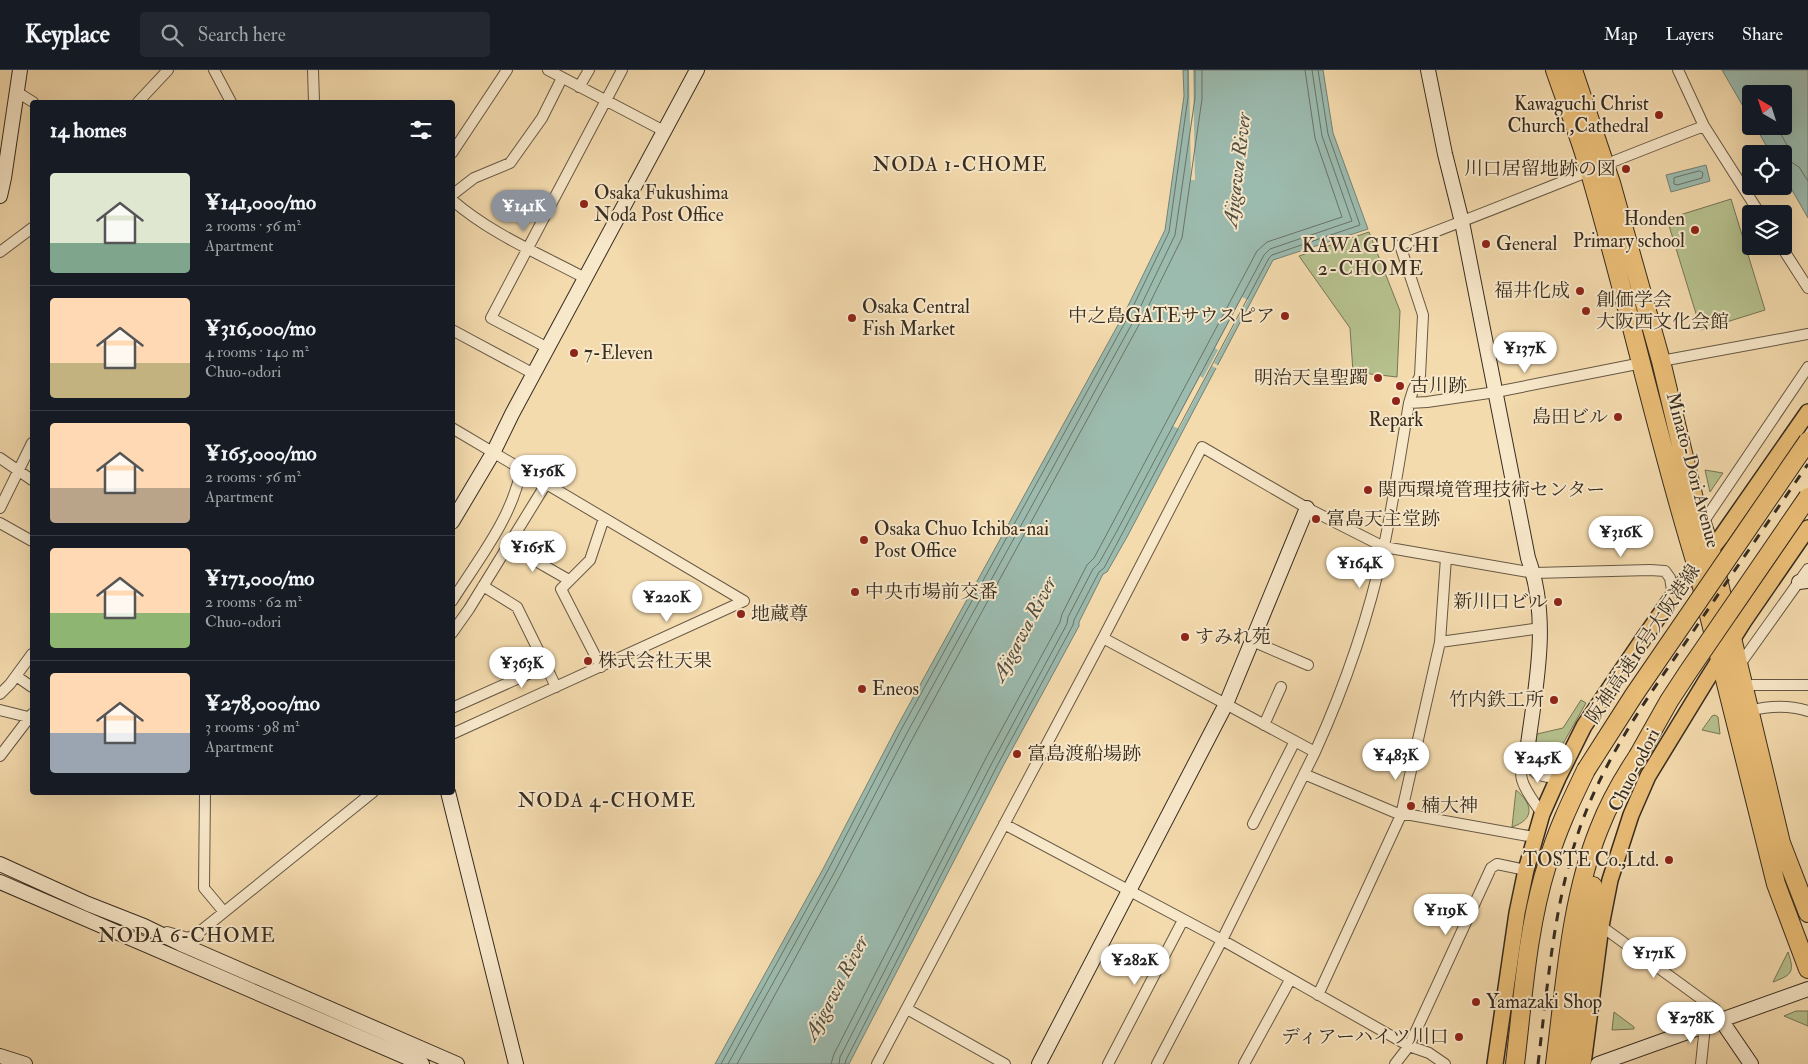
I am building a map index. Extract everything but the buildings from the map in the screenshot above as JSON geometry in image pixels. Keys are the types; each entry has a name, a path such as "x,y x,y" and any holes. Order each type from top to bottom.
{"highway":[{"name":"Minato-Dori Avenue","path":"1555,70 1597,168 1661,361 1710,550 1782,843 1807,907"},
{"name":"Minato-Dori Avenue","path":"1573,70 1642,364 1697,567 1776,884 1808,969"},
{"name":"阪神高速16号大阪港線","path":"1515,1064 1530,941 1540,890 1554,841 1586,770 1634,695 1808,441"},
{"path":"1555,1064 1575,920 1584,878 1598,831 1611,800 1669,701 1808,497"},
{"path":"1568,1064 1594,880 1606,834 1638,756"},
{"path":"1527,1064 1553,873 1565,827 1586,770"}],"main road":[{"path":"1495,1064 1517,913 1526,870 1542,814 1558,778 1584,726 1673,596 1710,550 1808,412"},
{"name":"Chuo-odori","path":"1583,1064 1601,926 1610,880 1631,815 1648,776 1732,640 1808,528"}],"street":[{"path":"0,196 20,70"},
{"path":"140,100 168,70"},
{"path":"214,70 229,100"},
{"path":"313,70 314,100"},
{"path":"455,148 507,70"},
{"path":"548,70 664,131"},
{"path":"579,87 589,70"},
{"path":"548,348 492,318 622,70"},
{"path":"455,517 493,453 697,70"},
{"path":"1428,70 1445,154 1462,222 1528,558 1534,574 1541,628 1527,752 1532,770 1539,776 1558,778"},
{"path":"1678,70 1704,126 1754,205"},
{"path":"455,193 474,178 510,163 542,118 562,78"},
{"path":"17,92 30,100"},
{"path":"1157,1064 1222,940 1315,752 1328,723 1360,635 1384,547 1409,403 1420,376 1423,315 1400,245 1704,126"},
{"path":"455,203 471,216 585,278"},
{"path":"0,252 30,230"},
{"path":"1787,255 1808,288"},
{"path":"455,332 534,374"},
{"path":"1661,361 1808,334"},
{"path":"1409,403 1496,392 1642,364"},
{"path":"1702,524 1808,367"},
{"path":"455,430 744,601 455,733"},
{"path":"0,508 30,447"},
{"path":"877,1064 1202,447 1307,508 1384,547 1534,574 1665,571 1670,578 1673,596"},
{"path":"0,458 30,479"},
{"path":"455,596 505,516 518,488 521,470"},
{"path":"455,628 546,484"},
{"path":"1039,1064 1226,704 1307,508"},
{"path":"601,667 561,589 590,560 604,518"},
{"path":"0,523 30,540"},
{"path":"508,545 569,580"},
{"path":"1318,995 1401,815 1440,642 1446,558"},
{"path":"1738,668 1804,582 1808,569"},
{"path":"483,586 517,607 556,688"},
{"path":"1440,642 1541,628"},
{"path":"1103,638 1315,752"},
{"path":"1252,641 1308,665"},
{"path":"0,694 30,657"},
{"path":"455,707 546,666"},
{"path":"16,676 30,686"},
{"path":"1743,690 1752,685 1808,685"},
{"path":"1264,724 1282,687"},
{"path":"1749,711 1763,707 1808,710"},
{"path":"0,710 30,717"},
{"path":"0,756 30,719"},
{"path":"1252,824 1295,741"},
{"path":"1527,752 1522,760 1520,773 1522,782 1542,814"},
{"path":"1304,774 1401,815 1421,816 1534,837"},
{"path":"205,795 204,888 224,912"},
{"path":"144,926 188,938 192,937 369,795"},
{"path":"449,795 516,1064"},
{"path":"1004,824 1222,940 1290,980 1410,1046 1429,1053 1445,1064"},
{"path":"0,864 457,1064"},
{"path":"1395,1064 1410,1046 1491,868 1497,864 1526,870"},
{"path":"0,882 422,1064"},
{"path":"1108,1064 1183,920"},
{"path":"1601,926 1715,1009 1751,1064"},
{"path":"1244,1064 1290,980"},
{"path":"1598,1064 1808,989"},
{"path":"907,1009 1006,1064"},
{"path":"1701,1064 1705,1026"},
{"path":"0,1056 25,1064"}],"green space":[{"path":"1731,199 1742,235 1742,255 1748,255 1765,310 1701,330 1667,219"},
{"path":"1369,232 1400,311 1397,377 1353,372 1350,328 1299,256"},
{"path":"1705,470 1723,473 1710,492"},
{"path":"1581,700 1586,703 1551,765 1546,770 1540,770 1535,767 1533,761 1537,734 1563,728"},
{"path":"1712,716 1718,717 1720,734 1702,730"},
{"path":"1516,790 1525,800 1529,810 1525,820 1512,827"},
{"path":"1788,952 1791,964 1790,972 1788,975 1773,982"},
{"path":"1796,1011 1808,1011 1808,1026 1784,1016"},
{"path":"1614,1012 1634,1027 1634,1029 1612,1030"}],"water":[{"name":"Ajigawa River","path":"1183,70 1323,70 1333,133 1368,229 1273,260 1127,537 1107,572 1103,574 1079,622 1079,626 1003,766 849,1064 715,1064 823,869 898,725 1124,314 1165,230 1184,96"},
{"path":"1722,70 1808,70 1808,218 1792,190 1792,145 1766,145 1760,135 1792,135 1792,85 1742,85 1742,104"},
{"path":"1706,165 1710,181 1671,192 1666,175"}],"pier":[{"path":"1189,70 1193,70 1195,180 1191,180"},
{"path":"1242,297 1248,300 1214,363 1219,366 1218,369 1212,366 1179,429 1173,426 1200,376 1203,378 1218,350 1215,348"}],"railway":[{"path":"1538,1064 1558,911 1572,851 1592,797 1616,749 1644,703 1808,464"}],"place":[{"name":"Kawaguchi Christ Church ,Cathedral","path":"1659,115"},
{"name":"川口居留地跡の図","path":"1626,169"},
{"name":"Osaka Fukushima Noda Post Office","path":"584,204"},
{"name":"Honden Primary school","path":"1695,230"},
{"name":"General","path":"1486,244"},
{"name":"福井化成","path":"1580,291"},
{"name":"創価学会 大阪西文化会館","path":"1586,311"},
{"name":"中之島GATEサウスピア","path":"1285,316"},
{"name":"Osaka Central Fish Market","path":"852,318"},
{"name":"7-Eleven","path":"574,353"},
{"name":"明治天皇聖躅","path":"1378,378"},
{"name":"古川跡","path":"1400,386"},
{"name":"Repark","path":"1396,401"},
{"name":"島田ビル","path":"1618,417"},
{"name":"関西環境管理技術センター","path":"1368,490"},
{"name":"富島天主堂跡","path":"1316,519"},
{"name":"Osaka Chuo Ichiba-nai Post Office","path":"864,540"},
{"name":"中央市場前交番","path":"855,592"},
{"name":"新川口ビル","path":"1558,602"},
{"name":"地蔵尊","path":"741,614"},
{"name":"すみれ苑","path":"1185,637"},
{"name":"株式会社天果","path":"588,661"},
{"name":"Eneos","path":"862,689"},
{"name":"竹内鉄工所","path":"1554,700"},
{"name":"富島渡船場跡","path":"1017,754"},
{"name":"楠大神","path":"1411,806"},
{"name":"TOSTE Co.,Ltd.","path":"1669,860"},
{"name":"Yamazaki Shop","path":"1476,1002"},
{"name":"ディアーハイツ川口","path":"1459,1037"}],"district":[{"name":"NODA 1-CHOME","path":"960,164"},
{"name":"KAWAGUCHI 2-CHOME","path":"1371,256"},
{"name":"NODA 4-CHOME","path":"607,800"},
{"name":"NODA 6-CHOME","path":"187,935"}]}
